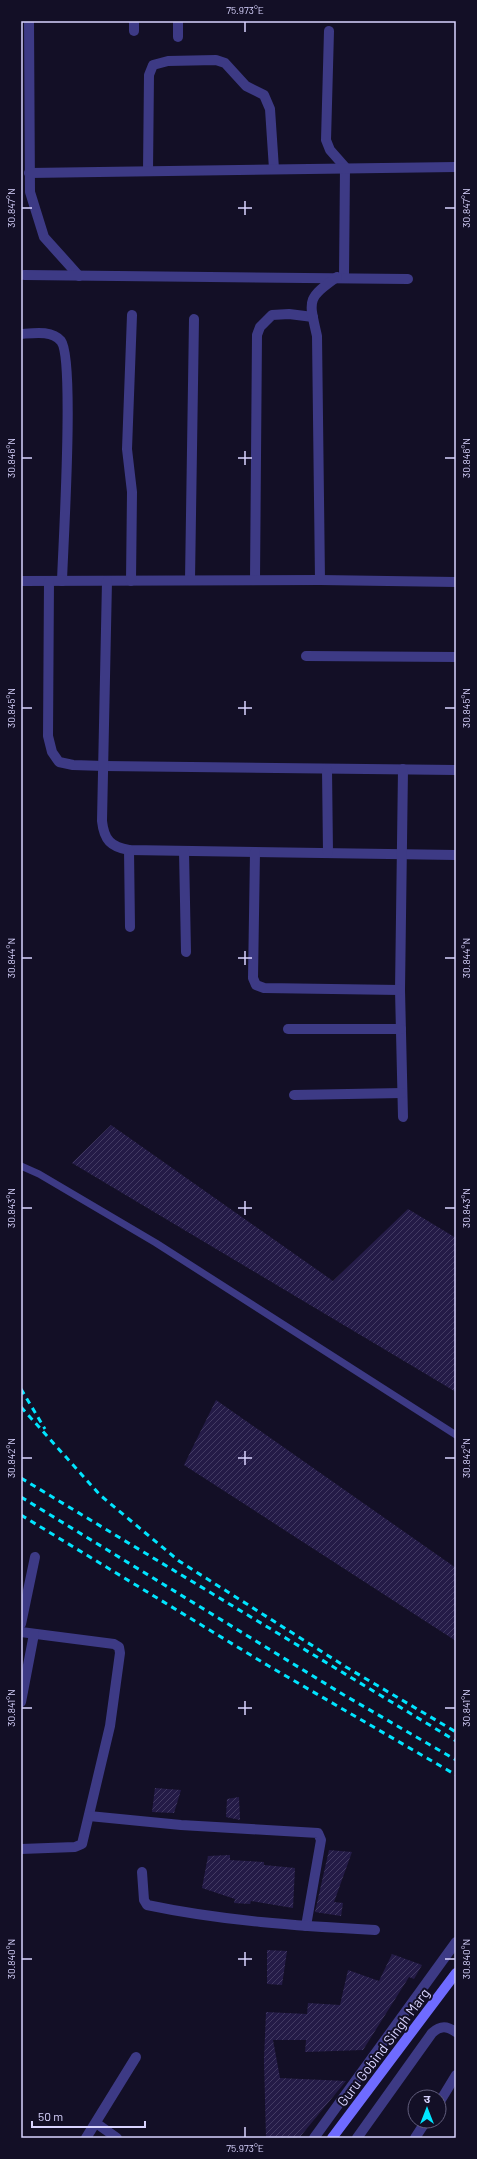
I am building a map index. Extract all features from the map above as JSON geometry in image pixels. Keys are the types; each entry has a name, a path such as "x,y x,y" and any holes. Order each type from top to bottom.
{"street":[{"path":"29,21 30,192 42,232 79,276"},
{"path":"178,21 178,37"},
{"path":"329,32 326,140 330,150 345,167 341,277"},
{"path":"148,171 150,70 158,63 216,60 231,67 246,86 264,95 270,109 274,169"},
{"path":"29,173 345,167 456,167"},
{"path":"24,275 341,277 408,279"},
{"path":"320,580 317,336 311,304 315,293 341,277"},
{"path":"255,580 257,335 260,327 272,315 289,314 313,317"},
{"path":"131,581 132,477 127,449 132,315"},
{"path":"190,580 194,319"},
{"path":"21,334 51,334 62,342 66,357 67,442 62,581"},
{"path":"21,581 320,580 456,582"},
{"path":"49,581 48,736 50,746 56,758 63,764 104,766 456,770"},
{"path":"107,581 103,831 112,845 129,850 456,855"},
{"path":"306,656 456,657"},
{"path":"327,769 328,853"},
{"path":"403,769 400,990 403,1117"},
{"path":"129,850 130,927"},
{"path":"184,851 186,952"},
{"path":"254,852 253,978 256,986 264,988 400,990"},
{"path":"288,1029 401,1029"},
{"path":"294,1095 402,1093"},
{"path":"21,1624 35,1557"},
{"path":"21,1632 114,1644 120,1650 110,1726 81,1846 21,1849"},
{"path":"21,1702 34,1634"},
{"path":"89,1816 181,1826 318,1833 321,1840 306,1926"},
{"path":"142,1872 144,1900 148,1905 195,1915 306,1926 375,1930"},
{"path":"314,2138 456,1942"},
{"name":"Guru Gobind Singh Marg","path":"332,2138 456,1973"},
{"path":"357,2138 432,2033 441,2027 446,2027 456,2032"},
{"path":"86,2138 136,2057"},
{"path":"447,2090 456,2076"},
{"path":"96,2123 117,2138"},
{"path":"414,2138 420,2129"}],"lane":[{"path":"21,1166 39,1174 156,1243 456,1435"}],"building":[{"path":"111,1125 333,1281 408,1209 456,1238 456,1392 72,1163"},
{"path":"216,1400 456,1568 456,1641 184,1465"},
{"path":"155,1788 181,1790 174,1813 152,1812"},
{"path":"239,1797 240,1820 226,1817 227,1799"},
{"path":"329,1850 352,1852 334,1902 343,1903 341,1916 315,1912"},
{"path":"230,1855 230,1860 264,1862 264,1865 295,1868 293,1908 251,1901 250,1904 234,1903 235,1899 202,1888 208,1856"},
{"path":"267,1950 287,1951 282,1985 267,1984"},
{"path":"392,1954 422,1965 414,1979 409,1977 363,2050 305,2052 306,2040 273,2040 280,2078 346,2081 299,2138 266,2138 264,2060 266,2012 307,2014 308,2003 340,2005 348,1970 379,1981"}],"railway":[{"path":"21,1389 45,1429"},
{"path":"21,1407 100,1495 179,1561 346,1667 456,1732"},
{"path":"21,1478 456,1741"},
{"path":"21,1497 344,1695 456,1760"},
{"path":"21,1515 267,1665 456,1775"}]}
